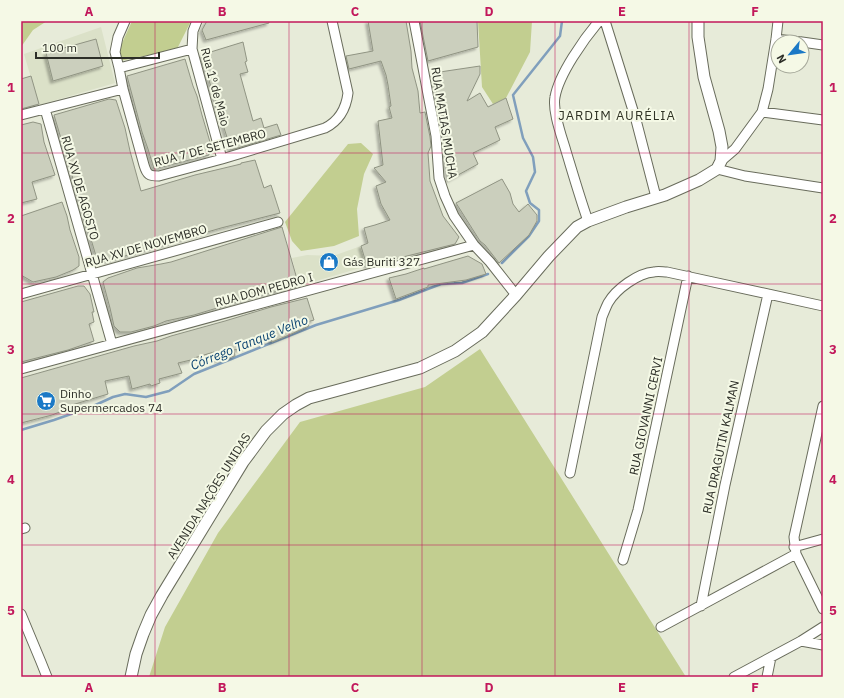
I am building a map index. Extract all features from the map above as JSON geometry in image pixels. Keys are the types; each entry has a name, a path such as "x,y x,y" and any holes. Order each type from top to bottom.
{"street":[{"path":"21,115 123,89 115,52 118,37 125,21"},
{"name":"Rua 1º de Maio","path":"196,21 193,31 192,49 222,159"},
{"name":"RUA 7 DE SETEMBRO","path":"123,89 144,165 148,174 152,176 159,176 222,159 325,128 331,125 338,118 344,109 348,93 332,21"},
{"name":"RUA MATIAS MUCHA","path":"414,21 436,136 439,178 454,216 474,245"},
{"path":"588,221 560,130 554,99 557,86 579,48 599,21"},
{"path":"605,21 636,120 656,197"},
{"path":"698,21 698,37 704,77 722,147 719,165"},
{"path":"777,34 778,21"},
{"path":"810,43 823,45"},
{"path":"119,68 192,49"},
{"path":"719,165 735,149 762,112 770,74"},
{"name":"RUA XV DE AGOSTO","path":"45,109 112,344"},
{"path":"762,112 823,120"},
{"path":"719,165 745,176 823,188"},
{"name":"AVENIDA NAÇÕES UNIDAS","path":"132,677 136,654 143,634 162,595 243,462 266,430 283,414 310,398 420,368 455,351 482,332 549,256 577,228 588,221 665,195 699,180 719,165"},
{"name":"RUA XV DE NOVEMBRO","path":"21,294 278,222"},
{"path":"474,245 490,262 516,295"},
{"name":"RUA DOM PEDRO I","path":"21,369 474,245"},
{"path":"570,473 602,317 609,302 616,292 629,282 643,274 667,272 823,306"},
{"name":"RUA GIOVANNI CERVI","path":"623,560 638,510 688,276"},
{"name":"RUA DRAGUTIN KALMAN","path":"701,606 725,485 768,294"},
{"path":"823,406 794,537 795,551 823,609"},
{"path":"661,627 701,606 795,551 823,538"},
{"path":"21,614 47,677"},
{"path":"734,677 801,641 823,627"},
{"path":"801,641 823,645"},
{"path":"767,677 771,657"}],"shaded area":[{"path":"101,27 115,83 39,105 24,54"},
{"name":"Gás Buriti 327","path":"361,246 367,266 299,286 292,258 307,255 333,256"}],"green space":[{"path":"21,21 47,21 33,30 21,47"},
{"path":"132,21 191,21 177,49 120,61 118,52"},
{"path":"478,21 532,21 530,52 506,98 493,104 482,87"},
{"path":"361,143 373,154 364,174 357,209 359,236 334,246 301,251 292,241 285,222 348,144"},
{"path":"480,349 686,677 149,677 165,627 218,533 300,422 425,387"}],"building":[{"path":"207,21 269,21 269,23 206,40 202,30"},
{"path":"368,21 406,21 412,68 418,91 420,113 425,112 430,137 431,146 428,153 430,181 443,216 459,237 455,244 367,266 361,246 368,243 364,228 390,220 381,204 376,186 386,182 374,168 383,165 378,121 392,118 389,107 391,106 388,85 381,61 349,69 346,56 373,51"},
{"path":"420,21 477,21 478,47 428,61"},
{"path":"96,39 103,66 53,81 46,53"},
{"path":"243,42 247,61 245,62 248,72 240,74 253,121 261,118 264,128 277,124 281,135 231,150 201,55"},
{"path":"185,59 210,142 209,155 154,169 142,132 127,76"},
{"path":"480,66 480,74 467,101 480,93 488,107 506,98 513,119 495,127 500,140 473,153 478,164 449,180 443,111 441,115 433,73"},
{"path":"31,76 39,104 21,109 21,79"},
{"path":"109,99 116,100 125,128 141,191 195,175 255,160 264,188 271,185 280,213 221,228 108,261 101,260 96,256 54,115"},
{"path":"33,122 41,124 44,142 55,175 32,182 37,199 21,203 21,125"},
{"path":"502,179 510,193 513,204 519,212 528,204 537,215 537,221 529,235 499,263 480,241 456,203"},
{"path":"62,202 79,257 79,266 56,277 33,282 21,275 21,216"},
{"path":"282,227 299,286 279,292 260,295 131,332 120,332 114,326 103,282 108,278 137,268 171,262"},
{"path":"468,256 482,264 486,274 466,280 428,285 428,287 396,299 389,278"},
{"path":"78,286 84,286 90,294 94,312 92,312 94,322 89,324 94,341 68,350 21,362 21,302"},
{"path":"307,298 314,320 307,322 309,326 289,335 272,342 271,340 243,345 244,348 234,350 235,356 216,360 214,352 178,363 182,373 159,379 160,383 151,386 150,384 132,389 129,376 105,381 108,394 72,405 72,407 52,415 21,423 21,378"}],"waterway":[{"name":"Córrego Tanque Velho","path":"502,263 529,236 539,221 539,210 530,203 526,191 535,172 533,157 523,138 513,95 560,36 562,21"},
{"name":"Córrego Tanque Velho","path":"21,430 91,407 113,397 125,394 146,397 169,391 194,374 316,325 399,300 441,284 462,283 488,274"}],"place":[{"name":"Gás Buriti 327","path":"329,262"},
{"name":"Dinho Supermercados 74","path":"46,401"}],"district":[{"name":"JARDIM AURÉLIA","path":"617,115"}]}
